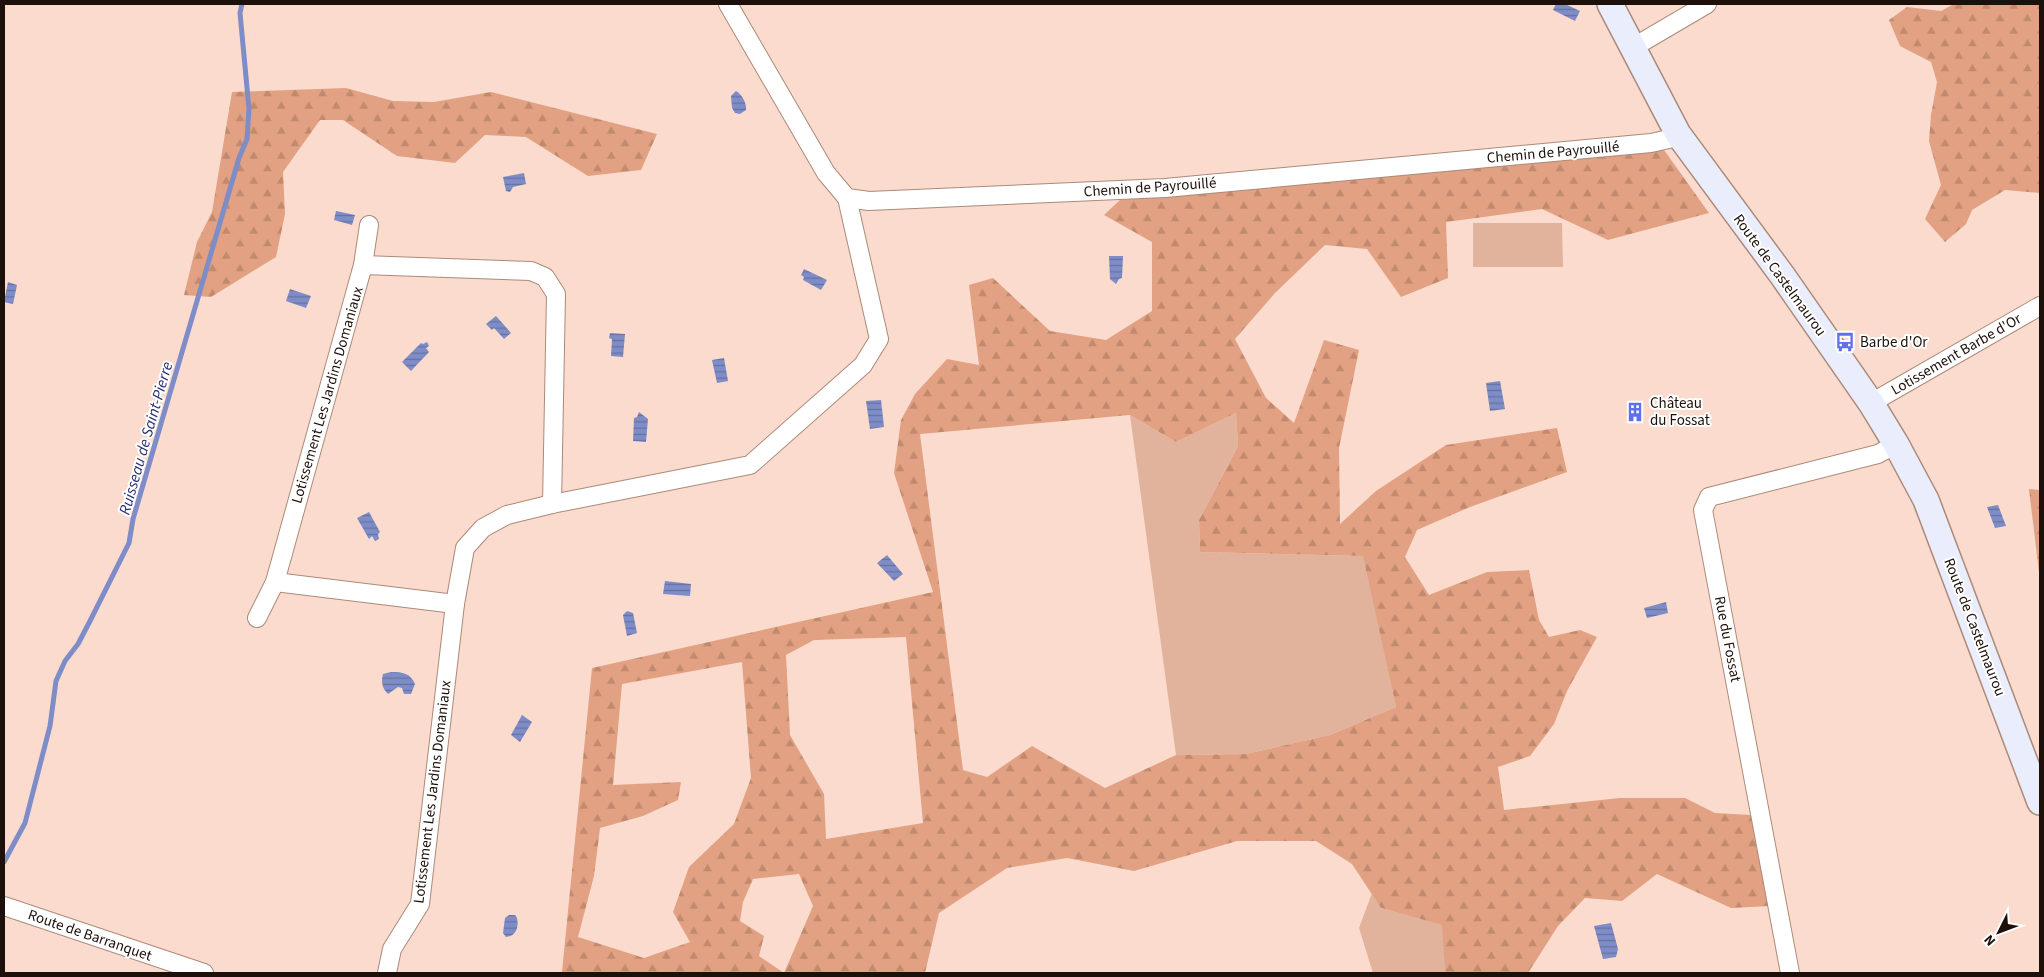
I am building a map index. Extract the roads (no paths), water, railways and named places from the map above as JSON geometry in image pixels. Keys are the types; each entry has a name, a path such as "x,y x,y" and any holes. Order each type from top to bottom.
{"street":[{"path":"728,4 826,173 847,198"},
{"name":"Route de Castelmaurou","path":"1610,4 1678,134 1782,275 1871,403 1896,444 1926,500 2040,802"},
{"path":"1632,48 1707,4"},
{"name":"Chemin de Payrouillé","path":"847,198 869,201 1165,188 1651,143 1669,139 1678,134"},
{"name":"Lotissement Les Jardins Domaniaux","path":"387,973 392,949 420,904 455,604 465,548 483,528 507,515 552,504 750,465 863,365 879,339 847,198"},
{"name":"Lotissement Les Jardins Domaniaux","path":"257,618 275,582 363,265 369,225"},
{"name":"Lotissement Les Jardins Domaniaux","path":"363,265 531,270 545,277 556,294 552,504"},
{"name":"Lotissement Barbe d'Or","path":"1871,403 2040,306"},
{"name":"Rue du Fossat","path":"1790,973 1704,510 1709,498 1878,454 1896,444"},
{"path":"275,582 455,604"},
{"name":"Route de Barranquet","path":"4,906 204,973"}],"water":[{"path":"1556,4 1565,4 1580,11 1575,21 1553,10"},
{"path":"736,91 746,105 746,110 740,114 735,113 732,108 731,96"},
{"path":"524,173 526,184 513,187 510,192 506,191 503,177"},
{"path":"336,211 355,215 352,225 334,220"},
{"path":"1109,256 1123,256 1122,278 1116,284 1110,279"},
{"path":"804,269 827,280 821,290 803,280 804,277 801,275"},
{"path":"8,282 17,285 13,304 4,302"},
{"path":"290,289 311,296 306,308 286,301"},
{"path":"496,316 511,333 504,339 494,328 492,330 486,324"},
{"path":"610,333 625,334 623,357 611,356 612,339 609,338"},
{"path":"427,342 429,346 426,348 429,352 411,371 402,362 421,343"},
{"path":"724,358 728,381 717,383 712,360"},
{"path":"1500,381 1505,409 1490,411 1486,383"},
{"path":"881,400 884,427 870,429 866,401"},
{"path":"639,412 648,419 646,442 633,441 634,418 637,417"},
{"path":"1998,505 2006,526 1995,528 1987,507"},
{"path":"369,512 380,532 378,534 379,539 375,541 372,536 369,539 357,518"},
{"path":"887,555 903,574 894,581 877,563"},
{"path":"665,581 691,584 690,596 663,594"},
{"path":"1666,602 1668,613 1647,618 1644,608"},
{"path":"627,611 633,613 637,633 627,636 623,615"},
{"path":"391,672 403,673 411,677 415,684 411,694 404,694 402,688 398,687 388,694 386,692 383,687 382,677 383,674"},
{"path":"522,715 532,722 520,742 511,735"},
{"path":"509,915 515,915 518,925 512,935 506,937 503,933 505,918"},
{"path":"1611,923 1618,949 1616,957 1603,959 1594,926"}],"waterway":[{"name":"Ruisseau de Saint-Pierre","path":"4,862 25,823 50,726 56,681 65,661 78,644 129,543 133,519 239,158 247,139 249,109 240,13 242,4"}],"place":[{"name":"Barbe d'Or","path":"1845,342"},
{"name":"Château du Fossat","path":"1635,412"}]}
